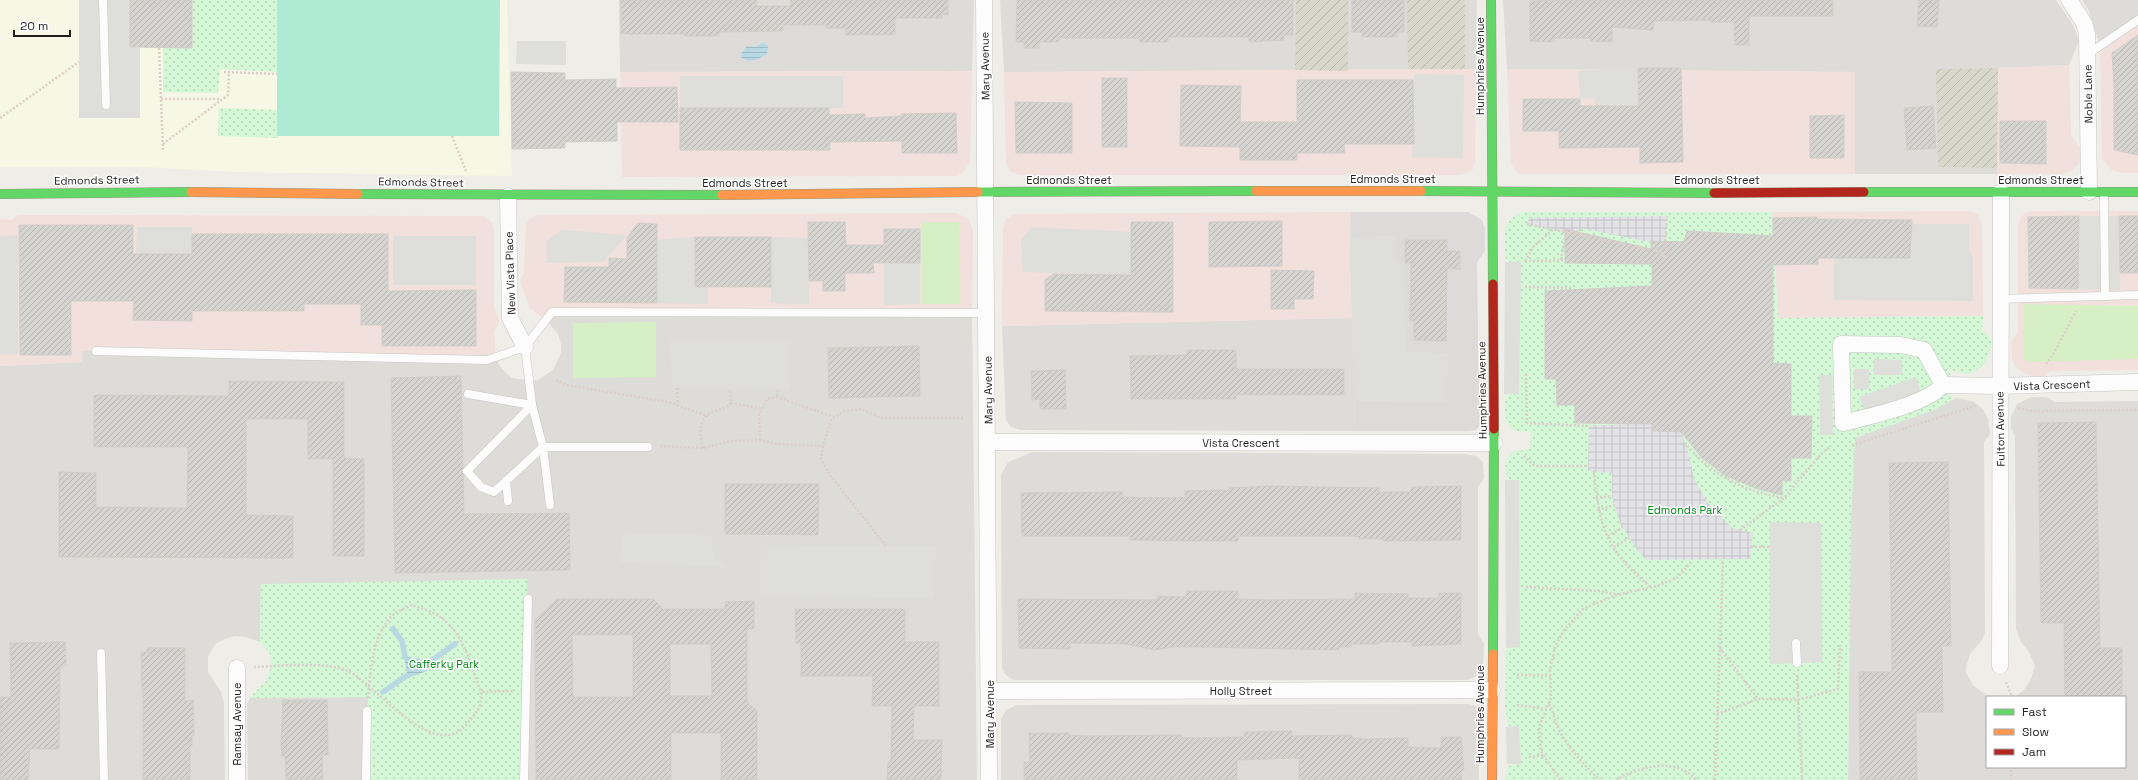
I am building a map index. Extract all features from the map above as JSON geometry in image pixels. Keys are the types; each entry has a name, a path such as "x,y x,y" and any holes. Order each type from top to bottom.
{"street":[{"name":"Mary Avenue","path":"984,0 990,691 989,780"},
{"name":"Humphries Avenue","path":"1491,0 1492,378 1494,443 1492,780"},
{"name":"Noble Lane","path":"2069,0 2081,17 2087,33 2096,192"},
{"name":"Edmonds Street","path":"0,194 323,192 508,196 811,195 986,192 2138,192"},
{"name":"Fulton Avenue","path":"2000,666 2001,414 1999,386 2001,192"},
{"name":"New Vista Place","path":"508,196 510,318 525,346"},
{"path":"1841,344 1901,345 1924,350 1942,385 1936,393 1900,408 1843,423 1841,344"},
{"name":"Vista Crescent","path":"1942,385 1999,386 2138,382"},
{"name":"Vista Crescent","path":"988,442 1494,443"},
{"name":"Ramsay Avenue","path":"237,668 237,780"},
{"name":"Holly Street","path":"990,691 1492,690"}],"lane":[{"path":"103,0 106,105"},
{"path":"2088,54 2138,20"},
{"path":"2096,192 2105,296"},
{"path":"2000,299 2138,295"},
{"path":"96,350 487,360 525,346 552,312 987,313"},
{"path":"525,346 532,405 543,447 550,506"},
{"path":"468,394 532,405"},
{"path":"532,405 467,471 482,487 494,492 543,447 648,446"},
{"path":"506,481 508,501"},
{"path":"524,780 528,599"},
{"path":"1796,643 1797,663"},
{"path":"101,653 104,780"},
{"path":"366,710 366,780"}],"path":[{"path":"159,48 163,150"},
{"path":"0,118 79,62"},
{"path":"224,72 277,74"},
{"path":"163,144 228,95 229,72"},
{"path":"161,99 222,99"},
{"path":"452,136 466,171"},
{"path":"1664,257 1667,216"},
{"path":"1527,224 1566,231 1664,253"},
{"path":"1554,229 1534,246 1525,261 1563,260 1566,231"},
{"path":"1525,287 1571,288"},
{"path":"2046,364 2085,296"},
{"path":"1526,374 1527,423 1589,426"},
{"path":"556,380 566,385 678,404 708,416"},
{"path":"677,388 678,404"},
{"path":"703,448 699,433 702,421 713,411 727,408 731,403 730,388"},
{"path":"777,396 778,389"},
{"path":"760,440 759,415 768,399 777,396 834,417"},
{"path":"731,403 763,409"},
{"path":"1852,445 1972,407 1977,404"},
{"path":"2018,408 2031,411 2138,410"},
{"path":"886,546 830,475 821,459 823,446 834,417 844,411 861,409 882,418 964,418"},
{"path":"648,446 703,448 731,441 760,440 776,444 823,446"},
{"path":"1685,443 1695,455 1710,468 1743,488 1765,495 1784,498"},
{"path":"1740,530 1784,498 1822,453 1831,446"},
{"path":"1524,456 1535,466 1589,466"},
{"path":"1594,471 1596,498 1602,526 1630,570 1652,587"},
{"path":"1596,498 1612,496"},
{"path":"1598,510 1615,505"},
{"path":"1608,536 1623,528"},
{"path":"1614,547 1629,538"},
{"path":"1751,547 1770,547"},
{"path":"1715,780 1723,560"},
{"path":"1560,780 1541,751 1539,727 1551,698 1550,676 1555,647 1564,630 1583,609 1616,595 1652,587 1677,578 1692,561"},
{"path":"1526,587 1599,591 1616,595"},
{"path":"237,668 307,665 348,671 369,686 386,703 427,731 443,736 457,734 481,707 482,692 463,643 449,624 436,614 412,605 395,614 384,628 375,648 369,686 366,710"},
{"path":"1717,714 1758,699 1798,700 1838,689 1840,645"},
{"path":"1720,648 1758,699"},
{"path":"1797,663 1802,780"},
{"path":"1516,675 1550,676"},
{"path":"482,692 526,690"},
{"path":"1548,704 1554,713 1558,729 1568,745 1600,780"},
{"path":"1517,705 1546,709"},
{"path":"1529,757 1544,755"},
{"path":"1616,780 1643,770 1670,766 1680,768 1691,774 1696,780"},
{"path":"2011,768 2011,780"}],"shaded area":[{"path":"0,0 507,0 512,176 234,172 141,167 0,167"},
{"path":"79,0 130,0 130,47 140,48 140,118 79,118"},
{"path":"619,0 974,0 972,71 620,72"},
{"path":"1000,0 1477,0 1476,69 1004,72"},
{"path":"1296,0 1348,0 1348,71 1295,70"},
{"path":"1407,0 1465,0 1465,69 1408,69"},
{"path":"1503,0 2056,0 2073,25 2079,41 2069,65 1998,68 1997,174 1855,174 1855,72 1507,69"},
{"path":"2082,0 2138,0 2138,20 2100,45 2088,9"},
{"path":"2138,20 2138,173 2121,173 2112,170 2102,159 2100,45"},
{"path":"517,41 566,41 566,65 516,64"},
{"path":"2069,65 2071,135 2081,149 2080,163 2071,171 2064,174 1997,174 1998,68"},
{"path":"1638,68 1639,105 1595,106 1594,98 1580,99 1578,71"},
{"path":"1998,68 1997,168 1938,167 1936,69"},
{"path":"1476,69 1475,161 1473,169 1467,173 1459,175 1019,175 1010,171 1006,163 1004,72"},
{"path":"1507,69 1855,72 1855,174 1520,174 1514,169 1511,162"},
{"path":"972,71 970,161 964,172 957,176 622,177 620,72"},
{"path":"1414,74 1464,75 1463,158 1412,157"},
{"path":"680,76 843,76 843,108 680,108"},
{"path":"1968,211 1977,214 1982,224 1983,316 1778,318 1772,212"},
{"path":"2031,211 2138,211 2138,370 2051,371 2044,376 2034,376 2024,373 2016,367 2012,359 2011,342 2018,332 2018,227 2020,219 2024,214"},
{"path":"1351,212 1350,237 1352,318 1002,326 1003,228 1006,219 1015,214"},
{"path":"1351,212 1468,212 1482,220 1485,228 1485,251 1477,262 1479,398 1485,406 1485,419 1476,430 1355,431 1350,237"},
{"path":"957,213 968,219 973,230 972,313 552,312 546,320 530,309 520,281 524,273 526,224 530,218 539,215"},
{"path":"18,215 483,216 492,222 494,232 494,308 500,321 494,331 496,358 82,351 82,362 0,366 0,219 12,220"},
{"path":"1667,216 1665,242 1644,241 1581,228 1580,234 1527,224 1529,218"},
{"path":"2079,216 2119,216 2120,290 2078,289"},
{"path":"1912,224 1969,224 1969,251 1973,257 1973,301 1834,300 1834,258 1910,258"},
{"path":"137,227 192,227 192,255 136,254"},
{"path":"1032,227 1131,232 1131,275 1023,272 1021,240"},
{"path":"561,230 627,235 603,262 547,263 546,242"},
{"path":"18,235 18,354 0,354 0,236"},
{"path":"393,236 476,236 476,285 393,285"},
{"path":"1394,236 1396,263 1403,263 1405,352 1448,353 1447,403 1354,401 1350,237"},
{"path":"695,237 695,286 708,287 708,304 657,303 657,240"},
{"path":"771,237 808,238 809,304 771,303"},
{"path":"1505,262 1521,262 1519,394 1504,394"},
{"path":"884,263 920,263 920,304 884,305"},
{"path":"552,312 972,313 977,780 524,780 261,584 260,642 246,637 235,636 215,644 208,657 208,672 221,692 224,704 225,780 0,780 0,366 82,362 82,351 496,358 501,368 512,378 532,381 538,380 553,370 561,353 561,344 558,334 546,320"},
{"path":"1352,318 1355,431 1020,430 1011,427 1006,420 1002,326"},
{"path":"670,340 791,341 790,389 672,388"},
{"path":"1874,359 1902,360 1902,375 1874,375"},
{"path":"1854,369 1869,369 1869,389 1854,389"},
{"path":"1819,375 1832,375 1833,435 1820,435"},
{"path":"1916,377 1921,392 1865,412 1859,397"},
{"path":"2032,397 2046,397 2055,402 2138,401 2138,780 1848,780 1851,517 1855,438 1936,409 1956,398 1972,401 1983,409 1988,419 1990,434 1984,442 1985,632 1982,640 1970,654 1966,667 1966,673 1973,685 1987,696 1986,768 2126,768 2126,696 2016,696 2024,690 2031,679 2035,666 2030,654 2021,642 2016,629 2015,436 2011,428 2011,417 2017,404"},
{"path":"1626,405 1681,432 1689,455 1694,479 1708,503 1732,528 1753,533 1750,559 1646,560 1638,551 1620,523 1612,496 1612,473 1588,471 1589,426 1627,424"},
{"path":"1033,452 1465,454 1476,456 1483,462 1484,478 1478,487 1478,634 1484,643 1483,670 1477,676 1467,680 1013,680 1005,674 1002,668 1001,475 1008,462"},
{"path":"1505,480 1519,480 1520,647 1506,648"},
{"path":"1770,522 1821,523 1822,662 1770,664"},
{"path":"622,533 711,535 714,557 728,567 620,562"},
{"path":"761,545 936,546 933,598 760,596"},
{"path":"368,697 366,780 248,780 247,704 250,698"},
{"path":"1469,704 1476,706 1482,711 1484,743 1479,751 1479,780 1001,780 1001,719 1006,710 1017,705"},
{"path":"1519,726 1521,764 1507,764 1506,727"}],"green space":[{"path":"192,0 277,0 277,72 220,69 218,93 163,92 163,48 192,48"},
{"path":"277,0 500,0 499,136 277,136"},
{"path":"219,108 277,110 278,138 218,136"},
{"name":"Edmonds Park","path":"1523,212 1772,212 1778,318 1983,316 1982,330 1991,339 1988,356 1985,363 1973,372 1958,372 1950,369 1951,400 1936,409 1855,438 1851,517 1848,780 1506,780 1508,766 1521,763 1519,727 1508,726 1505,708 1506,651 1510,647 1520,647 1519,481 1510,481 1507,478 1505,462 1513,451 1530,449 1531,432 1512,429 1507,422 1506,417 1506,397 1510,394 1519,394 1520,262 1509,262 1505,258 1505,229 1511,218"},
{"path":"922,222 959,222 960,304 922,304"},
{"path":"2024,304 2138,306 2138,359 2029,362 2024,359"},
{"path":"656,322 656,377 573,378 573,323"},
{"name":"Cafferky Park","path":"527,579 524,780 366,780 368,697 250,698 266,681 271,667 270,654 260,642 261,584"}],"water":[{"path":"761,43 765,43 768,46 767,54 751,61 747,61 741,57 742,52 747,46 756,47"},
{"path":"404,658 419,659 428,663 427,671 408,678 406,676 407,671"}],"building":[{"path":"130,0 192,0 192,48 130,47"},
{"path":"621,0 757,0 757,6 791,6 790,0 948,0 948,15 942,14 942,18 895,18 895,35 846,35 846,28 826,28 826,25 783,25 783,31 719,32 719,36 685,36 685,34 631,34 621,33"},
{"path":"1017,0 1293,0 1293,35 1284,35 1284,40 1249,42 1249,37 1168,37 1168,42 1140,42 1140,38 1059,38 1059,42 1039,42 1039,48 1024,48 1024,42 1016,42"},
{"path":"1352,0 1404,0 1404,32 1397,32 1397,37 1362,37 1362,32 1352,32"},
{"path":"1833,0 1833,16 1749,16 1749,45 1735,45 1734,22 1711,22 1711,20 1654,21 1653,30 1612,27 1612,42 1591,41 1591,38 1554,38 1554,42 1530,41 1530,1"},
{"path":"1919,0 1939,0 1937,27 1917,26"},
{"path":"2138,35 2138,155 2114,150 2114,85 2112,53"},
{"path":"1638,68 1681,68 1683,162 1640,163 1640,147 1559,148 1559,131 1523,131 1523,99 1580,99 1580,106 1639,106"},
{"path":"511,72 565,73 565,80 616,79 616,88 677,87 678,122 617,122 617,141 565,142 565,148 512,149"},
{"path":"1102,78 1127,78 1127,147 1102,147"},
{"path":"1297,80 1413,80 1414,144 1344,144 1345,153 1297,153 1297,160 1240,160 1240,147 1180,146 1181,85 1241,86 1240,122 1297,122"},
{"path":"1015,102 1072,103 1072,153 1016,153"},
{"path":"1933,106 1936,148 1907,150 1904,108"},
{"path":"680,108 829,108 829,115 865,114 865,118 901,116 901,114 956,113 957,153 902,153 902,141 830,142 830,150 680,150"},
{"path":"1844,115 1844,158 1810,158 1810,116"},
{"path":"2000,121 2046,121 2046,164 2000,163"},
{"path":"2079,216 2078,289 2029,288 2028,217"},
{"path":"2119,216 2138,216 2138,273 2120,273"},
{"path":"1817,217 1817,219 1912,220 1910,258 1818,258 1818,264 1773,265 1773,363 1791,364 1791,416 1812,416 1811,458 1791,458 1791,481 1782,480 1782,495 1758,489 1726,476 1702,458 1681,432 1653,431 1653,424 1575,423 1575,405 1557,405 1556,379 1545,379 1545,291 1652,286 1652,264 1565,263 1565,229 1651,249 1651,241 1684,242 1687,231 1773,236 1773,218"},
{"path":"1282,221 1282,266 1209,267 1209,222"},
{"path":"808,222 845,222 846,245 884,245 884,229 920,229 920,263 873,263 874,273 845,273 845,291 823,291 823,281 809,281"},
{"path":"1131,222 1173,222 1173,312 1045,311 1045,280 1053,274 1131,275"},
{"path":"638,223 657,224 657,303 564,302 565,267 609,267 609,258 627,259 627,238"},
{"path":"19,225 133,225 133,254 192,254 192,234 388,234 388,291 476,290 476,346 382,346 382,325 361,325 361,304 304,304 304,311 192,311 192,321 133,320 134,301 71,301 71,355 20,355"},
{"path":"695,237 771,237 771,287 695,287"},
{"path":"1405,240 1447,240 1447,251 1460,251 1460,269 1447,269 1446,341 1414,340 1414,321 1410,321 1411,263 1405,263"},
{"path":"1271,270 1314,271 1313,299 1294,299 1294,309 1271,309"},
{"path":"919,346 920,396 829,398 828,348"},
{"path":"1187,350 1236,350 1236,369 1344,369 1344,395 1236,395 1236,399 1131,399 1130,356 1187,355"},
{"path":"1065,370 1066,409 1040,409 1040,399 1032,400 1031,371"},
{"path":"461,376 464,514 569,513 570,570 395,573 391,378"},
{"path":"229,381 344,382 344,458 364,459 364,556 333,556 333,459 308,459 308,419 246,419 246,515 293,516 293,558 59,557 59,472 96,473 96,507 187,508 188,447 94,447 94,395 229,396"},
{"path":"2096,422 2100,648 2122,648 2122,696 2065,696 2064,623 2041,623 2038,423"},
{"path":"1948,462 1951,646 1942,646 1943,712 1916,712 1917,780 1860,780 1859,672 1892,672 1889,463"},
{"path":"725,484 819,484 818,535 725,534"},
{"path":"1270,486 1379,488 1379,492 1410,492 1413,487 1461,486 1461,540 1383,541 1383,539 1359,539 1359,537 1355,536 1238,536 1238,541 1186,541 1130,540 1130,536 1022,536 1021,493 1123,492 1123,497 1168,498 1185,497 1185,491 1229,490 1229,488"},
{"path":"1186,591 1238,591 1238,599 1267,600 1355,599 1355,593 1408,594 1408,598 1439,598 1439,593 1461,593 1461,644 1412,646 1412,642 1381,642 1378,644 1351,644 1351,647 1339,647 1339,650 1172,647 1155,650 1126,644 1070,643 1070,649 1019,648 1018,599 1157,600 1157,596 1186,597"},
{"path":"557,599 653,599 663,609 725,609 725,602 754,601 754,629 747,629 747,702 757,711 757,780 721,780 721,733 671,733 671,780 536,780 535,620","holes":["572,635 633,635 633,697 573,697","670,644 711,644 712,696 670,696"]},
{"path":"795,609 905,609 905,642 939,642 939,706 914,706 913,740 942,740 941,780 887,780 888,763 891,759 892,706 872,706 873,676 801,676 801,643 796,643"},
{"path":"65,642 66,666 60,666 59,749 30,749 28,780 0,780 0,697 11,697 10,643"},
{"path":"147,648 185,648 185,701 193,700 194,736 192,736 192,746 190,746 190,780 143,780 143,688 141,652 147,652"},
{"path":"283,700 327,700 328,755 322,755 323,780 286,780 285,756 282,756 281,744"},
{"path":"1292,731 1292,736 1352,735 1352,738 1366,739 1408,738 1408,747 1441,748 1441,737 1461,737 1464,770 1462,770 1461,780 1299,780 1299,758 1237,760 1237,780 1024,780 1024,762 1030,762 1029,733 1069,733 1069,735 1087,736 1181,735 1181,738 1244,737 1244,732"}],"waterway":[{"path":"393,629 402,641 405,657"},
{"path":"428,663 455,644"},
{"path":"383,692 406,676"}],"traffic: fast":[{"path":"1491,0 1493,284"},
{"path":"978,192 1256,191"},
{"path":"1421,191 1714,193"},
{"path":"0,194 191,192"},
{"path":"1864,192 2138,192"},
{"path":"358,194 722,195"},
{"path":"1493,654 1494,429"}],"traffic: slow":[{"path":"1256,191 1421,191"},
{"path":"191,192 358,194"},
{"path":"722,195 978,192"},
{"path":"1492,780 1493,654"}],"traffic: jam":[{"path":"1714,193 1864,192"},
{"path":"1493,284 1494,429"}]}
